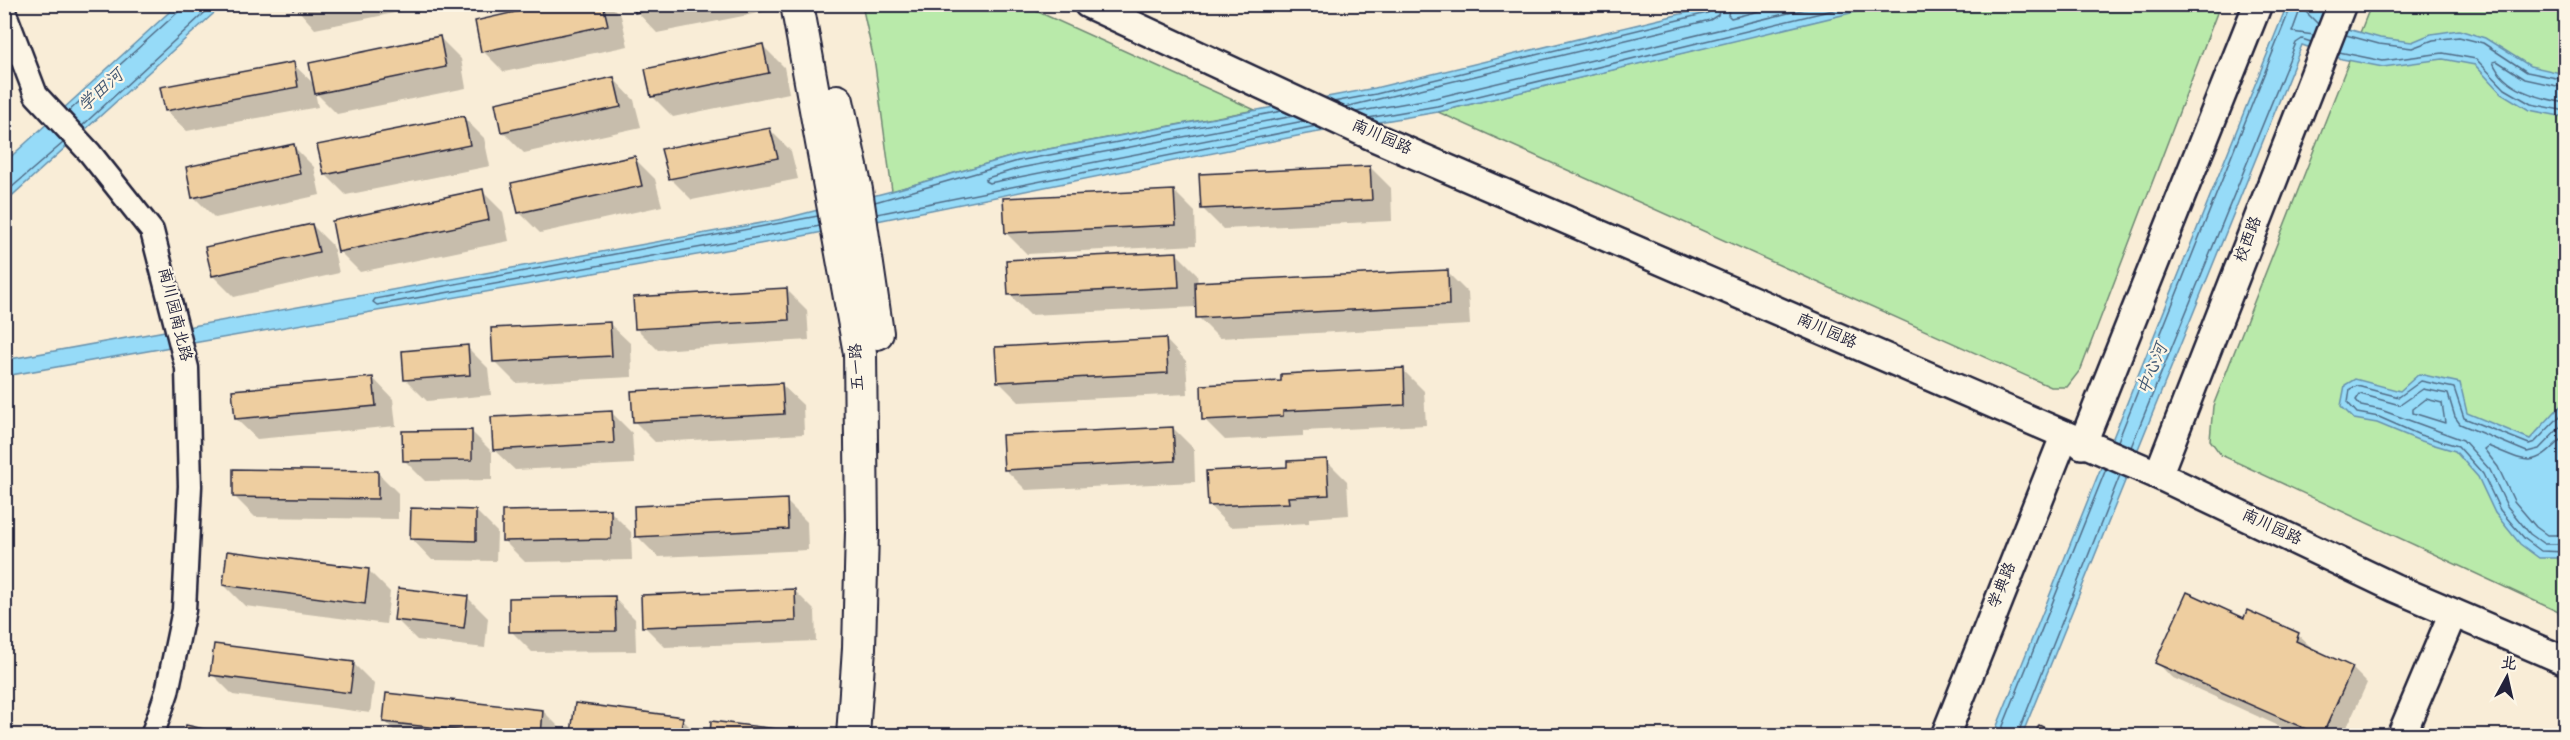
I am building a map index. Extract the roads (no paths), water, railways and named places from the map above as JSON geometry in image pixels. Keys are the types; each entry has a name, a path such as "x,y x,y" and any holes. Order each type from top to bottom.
{"main road":[{"name":"五一路","path":"797,4 844,193"},
{"name":"五一路","path":"818,4 844,193 879,356 881,525 873,735"},
{"name":"五一路","path":"851,233 860,353 861,543 859,648 853,735"}],"street":[{"name":"南川园路","path":"1088,4 1374,136 2150,472 2453,613 2565,661"},
{"path":"2079,443 2258,4"},
{"name":"南川园南北路","path":"4,11 36,95 90,153 152,231 186,368 190,486 184,610 167,692 152,735"},
{"name":"校西路","path":"2150,472 2339,11"},
{"name":"学典路","path":"1945,735 2079,443"},
{"path":"2401,735 2453,613"}],"water":[{"name":"学田河","path":"177,5 223,5 5,202 5,162"},
{"path":"1718,5 1884,5 1438,112 1307,134 788,239 5,376 5,360 783,219 1017,155 1375,88"},
{"name":"中心河","path":"2287,5 2317,5 2348,29 2380,38 2412,42 2431,34 2459,30 2485,38 2530,66 2565,74 2565,117 2529,110 2501,93 2475,65 2443,59 2383,67 2342,59 2302,45 2022,735 1993,736"},
{"path":"2419,374 2460,383 2467,413 2530,439 2565,401 2565,558 2539,558 2520,544 2495,513 2478,477 2455,451 2418,440 2377,423 2354,419 2341,406 2345,385 2355,379 2400,391"}]}
